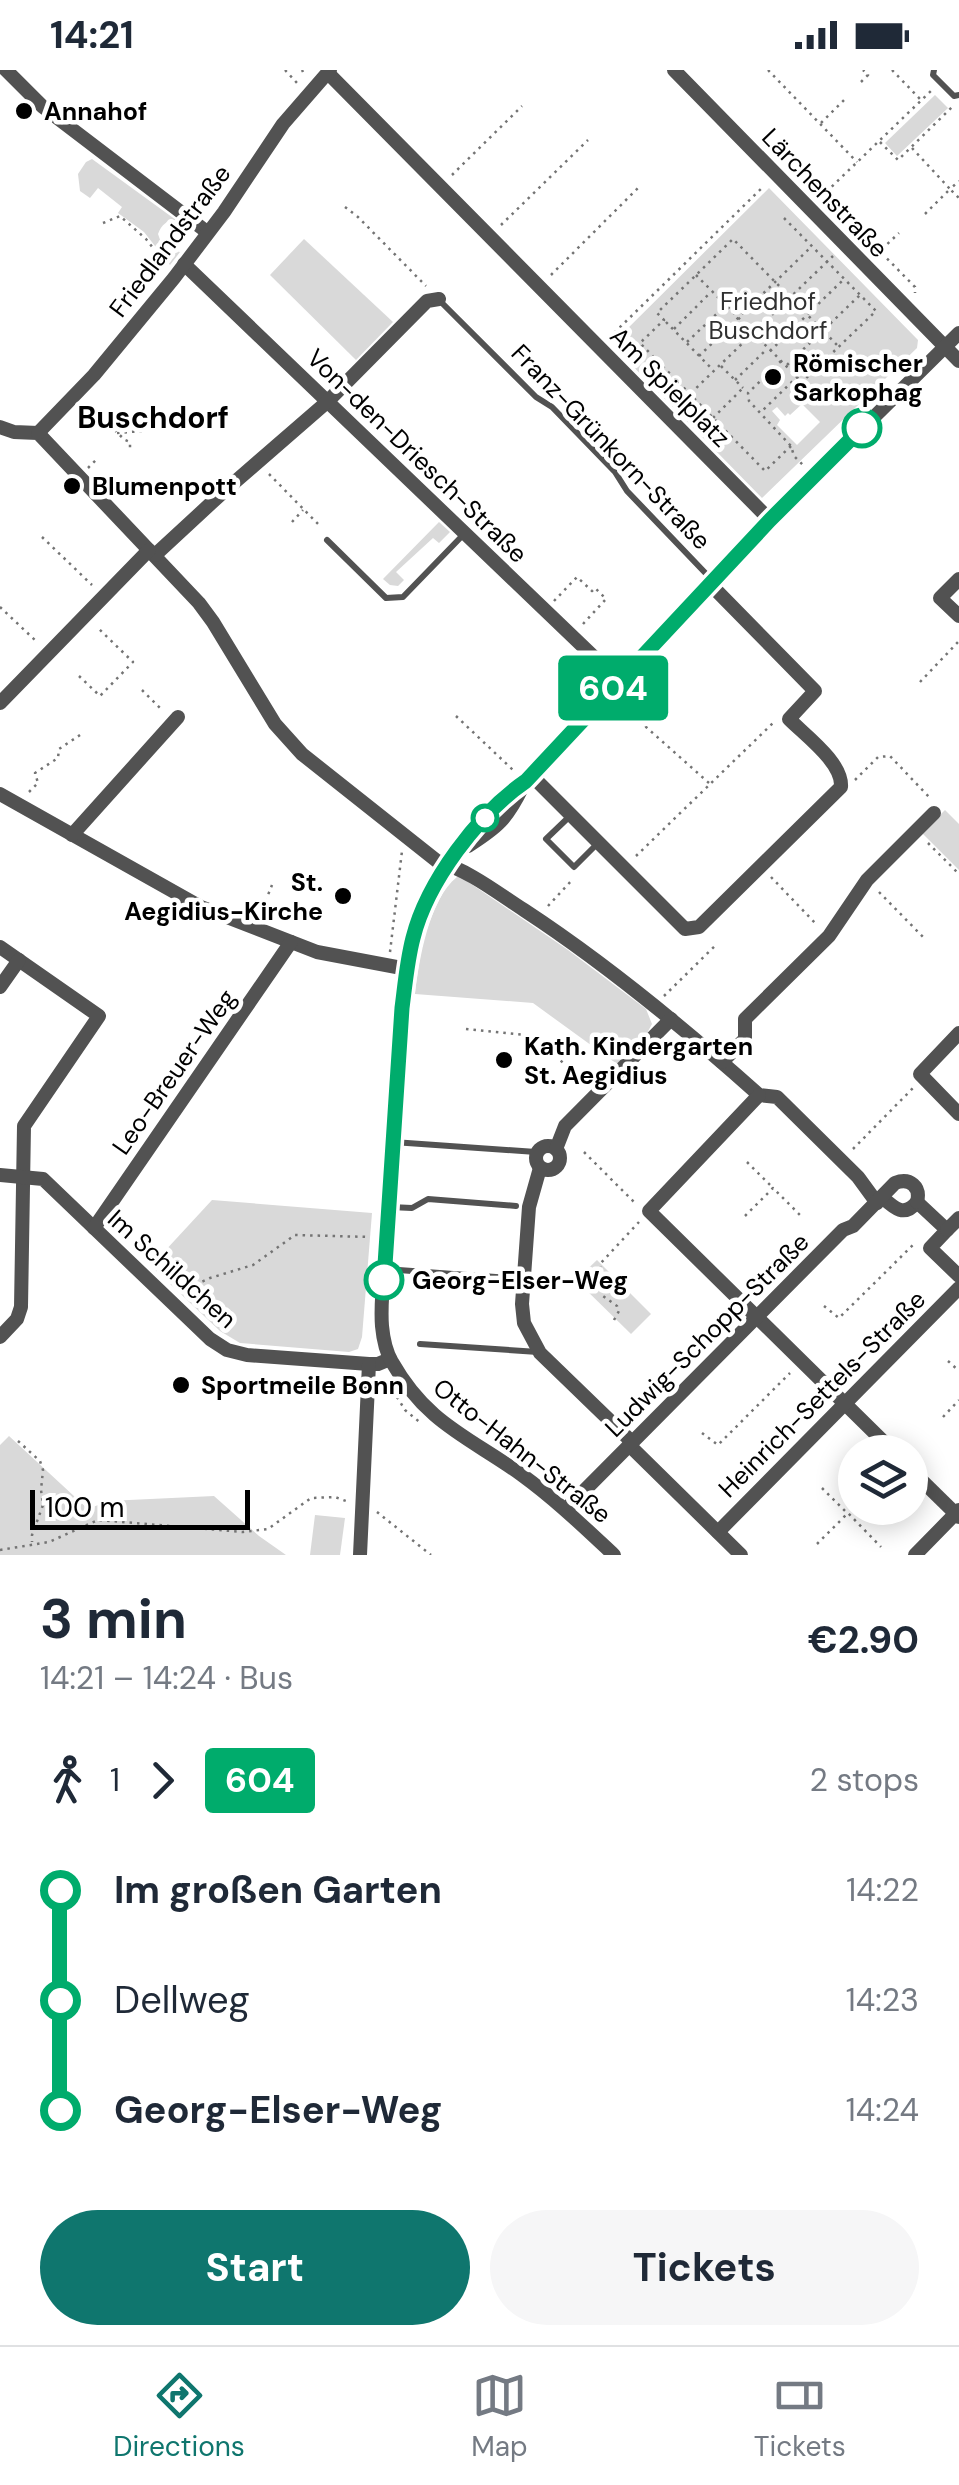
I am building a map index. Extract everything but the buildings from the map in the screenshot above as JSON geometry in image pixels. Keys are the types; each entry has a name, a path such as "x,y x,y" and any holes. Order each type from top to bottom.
{"street":[{"path":"6,70 42,108 207,232"},
{"name":"Lärchenstraße","path":"674,70 959,361"},
{"name":"Friedlandstraße","path":"38,433 94,375 180,269 283,124 329,71"},
{"name":"Am Spielplatz","path":"329,71 770,520"},
{"name":"Von-den-Driesch-Straße","path":"180,269 327,402 619,681"},
{"path":"0,703 104,596 327,402 427,301 438,300"},
{"name":"Otto-Hahn-Straße","path":"614,1555 566,1509 520,1473 448,1428 416,1399 390,1359 382,1330 384,1268 402,1008 413,936 423,909 453,858 485,818 528,778 813,476 959,334"},
{"path":"0,427 38,433 152,552 213,622 275,724 302,754 438,861 453,858 464,871 592,956 656,1005 759,1096 777,1097 879,1200 902,1211 917,1202"},
{"path":"959,578 940,598 959,616"},
{"path":"528,778 686,929 699,927 841,787 836,767 789,719 816,691 711,582"},
{"path":"72,834 176,719"},
{"path":"0,794 186,899 248,926 329,955 407,969"},
{"path":"722,1062 745,1039 745,1019 829,936 867,880 934,813"},
{"name":"Leo-Breuer-Weg","path":"94,1228 291,942"},
{"path":"0,947 100,1016 24,1126 21,1308 0,1337"},
{"path":"0,988 19,960"},
{"path":"671,1018 565,1126 556,1148 548,1145 538,1160 529,1207 524,1323 540,1352 740,1555"},
{"path":"959,1033 920,1074 959,1114"},
{"path":"759,1096 649,1212 876,1435"},
{"name":"Im Schildchen","path":"0,1175 43,1180 210,1339 227,1350 246,1355 369,1364 390,1359"},
{"path":"879,1200 895,1183 904,1181 916,1188 917,1202 947,1230"},
{"name":"Ludwig-Schopp-Straße","path":"566,1509 842,1230 854,1226 879,1200"},
{"path":"959,1218 930,1248 959,1276"},
{"name":"Heinrich-Settels-Straße","path":"718,1532 959,1288"},
{"path":"360,1555 369,1364"},
{"path":"914,1555 958,1513 928,1485"}],"lane":[{"path":"934,70 933,75 956,96"},
{"name":"Franz-Grünkorn-Straße","path":"438,300 536,397 552,407 711,582"},
{"path":"327,540 386,598 403,597 464,534"},
{"path":"570,815 546,839 574,867 599,842"},
{"path":"393,1142 538,1160"},
{"path":"388,1206 412,1208 428,1199 516,1206"},
{"path":"384,1268 523,1280"},
{"path":"420,1344 540,1352"}],"path":[{"path":"285,70 308,95"},
{"name":"Lärchenstraße","path":"768,70 857,162"},
{"path":"861,82 868,76 863,70"},
{"path":"892,70 921,100"},
{"path":"809,208 940,82"},
{"path":"879,141 898,160 952,108 956,96"},
{"path":"820,124 846,99"},
{"path":"440,186 522,106"},
{"path":"490,236 588,140"},
{"path":"912,147 959,198"},
{"path":"600,348 776,175"},
{"path":"924,214 959,181"},
{"path":"539,286 638,188"},
{"path":"345,207 438,300"},
{"path":"103,223 120,216 180,269"},
{"path":"696,274 801,382 876,311 784,218"},
{"path":"880,251 899,233"},
{"path":"714,371 657,313 733,239 839,347"},
{"path":"690,394 844,244"},
{"path":"699,356 812,246"},
{"path":"735,380 844,279"},
{"path":"673,330 712,291"},
{"path":"786,366 860,294"},
{"path":"686,343 726,305"},
{"path":"664,320 640,343 765,471 791,446"},
{"path":"748,393 780,361"},
{"path":"720,365 748,393 749,402 813,476"},
{"path":"761,412 796,378"},
{"path":"713,418 743,388"},
{"path":"119,434 143,431 158,413"},
{"path":"110,425 130,442 130,452"},
{"path":"116,441 119,434"},
{"path":"257,462 319,525"},
{"path":"292,522 304,509"},
{"path":"42,537 104,596"},
{"path":"546,610 577,577 606,599 572,636"},
{"path":"0,607 48,654"},
{"path":"80,676 100,696 133,662 86,616"},
{"path":"920,682 959,640"},
{"path":"142,690 176,719"},
{"path":"456,716 528,778"},
{"path":"624,868 777,718 789,719"},
{"path":"644,719 646,727 710,784"},
{"path":"21,806 38,783 35,773 58,758 59,749 80,735"},
{"path":"841,787 849,786 878,756 890,756 932,800 934,813"},
{"path":"916,831 959,874"},
{"path":"388,966 402,834"},
{"path":"536,918 573,881 574,867"},
{"path":"761,867 829,936"},
{"path":"867,880 926,940"},
{"path":"248,926 255,910 264,905 272,885"},
{"path":"656,1005 716,944"},
{"path":"466,1029 535,1036 596,1094"},
{"path":"841,1160 923,1078"},
{"path":"584,1152 646,1214 600,1264 603,1296 619,1311 614,1320"},
{"path":"747,1162 801,1216"},
{"path":"746,1216 773,1188"},
{"path":"167,1298 210,1278 253,1265 295,1235 386,1238"},
{"path":"824,1306 839,1318 918,1241 930,1248"},
{"path":"948,1360 959,1371"},
{"path":"702,1433 718,1446 801,1361"},
{"path":"396,1396 405,1410 430,1431"},
{"path":"943,1417 959,1400"},
{"path":"18,1441 40,1461 43,1470 43,1505 32,1545"},
{"path":"822,1488 838,1504"},
{"path":"0,1550 49,1542 98,1520 243,1532 268,1528 311,1498 335,1497 380,1513 430,1555"},
{"path":"817,1544 838,1524"},
{"path":"859,1525 882,1547"}],"green space":[{"path":"935,95 948,108 897,156 885,143"},
{"path":"92,159 176,220 165,224 158,234 163,248 180,252 170,265 144,232 118,213 122,207 98,188 90,198 80,191 78,174"},
{"name":"Friedhof Buschdorf","path":"769,188 918,340 917,348 762,498 616,349 616,340","holes":["802,404 820,422 797,445 777,425 780,420 772,411 777,407 785,416 790,415"]},
{"path":"304,239 393,322 356,360 270,275"},
{"path":"439,522 450,532 439,543 433,538 396,572 404,580 398,586 383,579"},
{"path":"945,810 959,824 959,870 922,833"},
{"path":"457,877 568,950 646,1009 652,1024 646,1035 617,1064 533,1003 415,994 432,915"},
{"path":"212,1200 372,1213 358,1349 349,1352 240,1343 220,1331 151,1266"},
{"path":"597,1260 651,1314 631,1334 576,1280"},
{"path":"9,1436 88,1509 108,1501 214,1496 286,1555 0,1555 0,1445"},
{"path":"315,1515 345,1518 340,1555 310,1555"}],"bus line":[{"name":"604","path":"384,1280 407,969 413,936 438,882 485,818 526,781 770,520 862,428"}],"place":[{"name":"Annahof","path":"24,111"},
{"name":"Römischer Sarkophag","path":"773,377"},
{"name":"Blumenpott","path":"72,486"},
{"name":"St. Aegidius-Kirche","path":"343,896"},
{"name":"Kath. Kindergarten St. Aegidius","path":"504,1060"},
{"name":"Georg-Elser-Weg","path":"384,1280"},
{"name":"Sportmeile Bonn","path":"181,1385"}],"district":[{"name":"Buschdorf","path":"153,417"}]}
